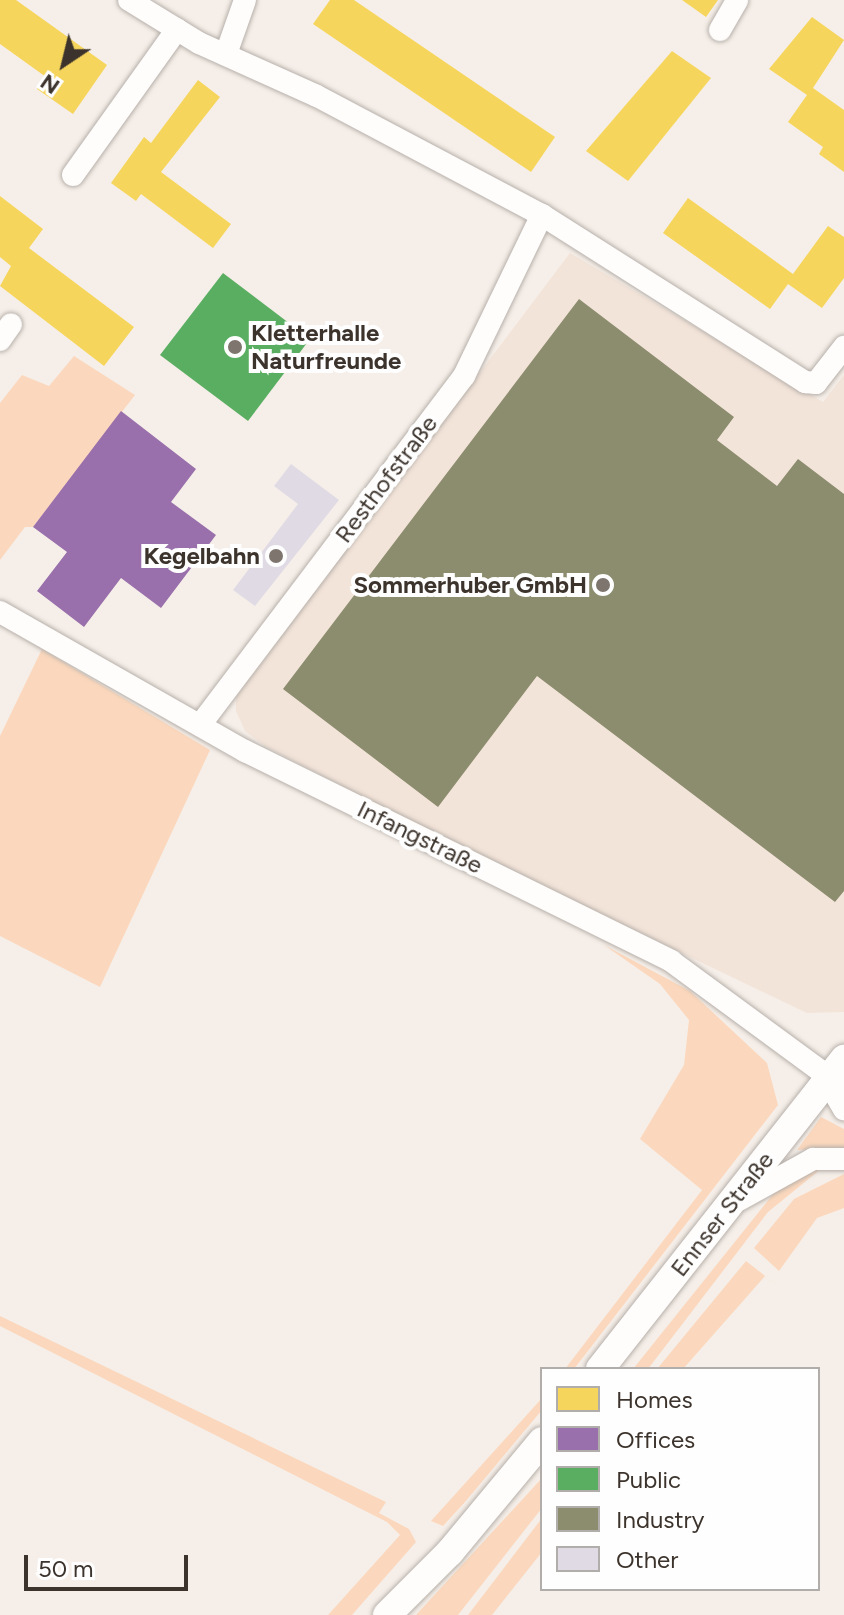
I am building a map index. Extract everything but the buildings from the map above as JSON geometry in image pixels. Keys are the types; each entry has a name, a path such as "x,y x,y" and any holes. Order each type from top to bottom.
{"main road":[{"name":"Ennser Straße","path":"602,1367 838,1076"},
{"path":"387,1615 450,1552 540,1443"}],"street":[{"path":"129,0 177,29 317,96 542,215 805,382 816,383 844,347"},
{"path":"226,54 245,0"},
{"path":"720,30 737,0"},
{"path":"73,175 177,29"},
{"name":"Resthofstraße","path":"200,725 464,376 542,215"},
{"name":"Infangstraße","path":"0,612 200,725 671,961 838,1076"},
{"path":"838,1076 844,1109"},
{"path":"731,1205 813,1159 844,1159"}],"shaded area":[{"name":"Sommerhuber GmbH","path":"570,253 823,402 844,375 844,1012 807,1013 452,843 265,746 245,731 236,711 236,696"},
{"path":"74,356 135,395 33,527 25,527 0,560 0,403 22,375 49,386"},
{"path":"42,649 210,750 100,987 0,936 0,736"},
{"path":"604,945 690,991 767,1063 778,1105 576,1367 567,1367 702,1190 640,1139 684,1065 689,1020 660,984"},
{"path":"821,1117 844,1129 844,1148 797,1150"},
{"path":"822,1168 768,1212 650,1367 635,1367 774,1193 802,1173"},
{"path":"844,1174 844,1208 817,1218 779,1271 754,1248 794,1199"},
{"path":"746,1261 810,1311 765,1276 685,1367 659,1367"},
{"path":"0,1316 386,1502 379,1513 409,1529 416,1542 352,1615 328,1615 400,1535 387,1522 0,1326"},
{"path":"540,1400 540,1412 465,1502 443,1526 431,1521"},
{"path":"540,1480 540,1511 458,1615 416,1615"},
{"path":"540,1521 540,1555 492,1615 468,1615"}],"place":[{"name":"Kletterhalle Naturfreunde","path":"235,347"},
{"name":"Kegelbahn","path":"276,556"},
{"name":"Sommerhuber GmbH","path":"603,585"}]}
